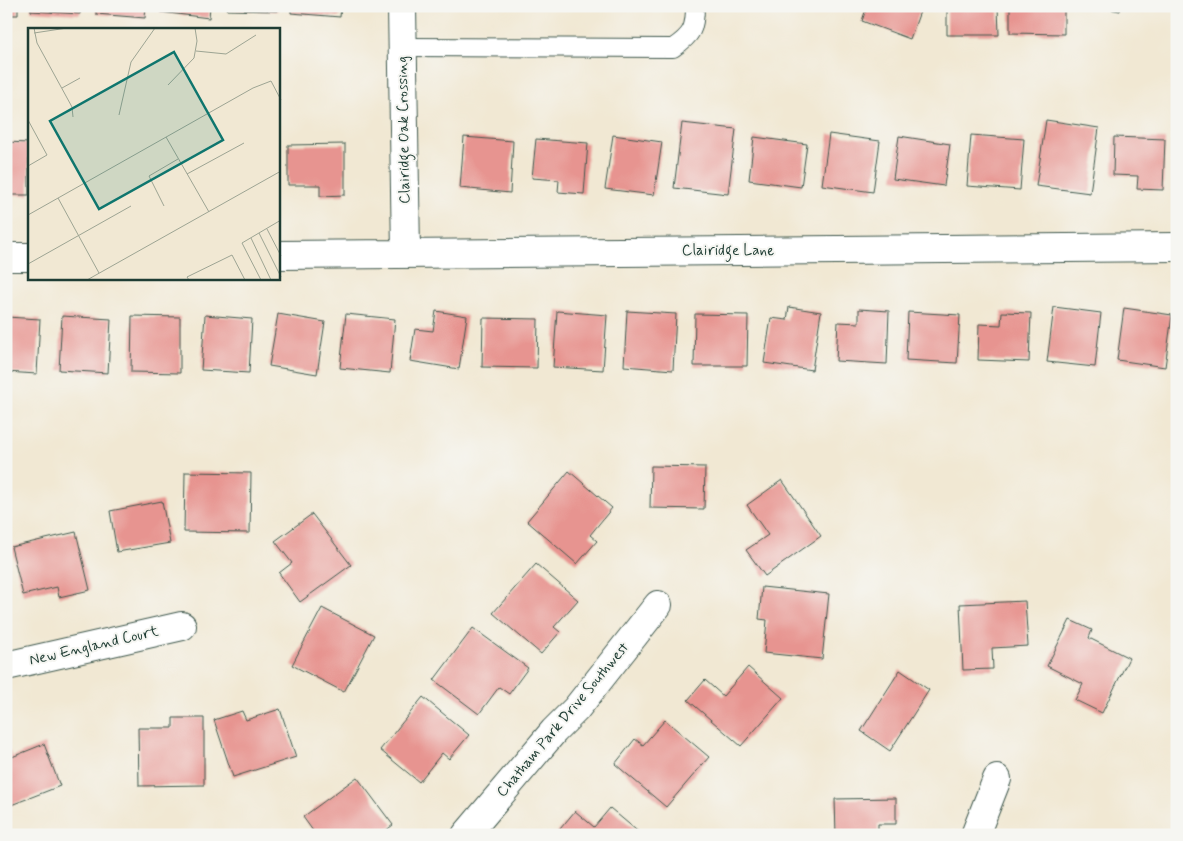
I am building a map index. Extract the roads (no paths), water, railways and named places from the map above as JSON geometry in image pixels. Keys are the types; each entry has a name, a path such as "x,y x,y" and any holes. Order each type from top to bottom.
{"street":[{"name":"Clairidge Oak Crossing","path":"402,6 406,254"},
{"name":"Clairidge Lane","path":"280,254 1177,247"},
{"path":"6,257 28,256"},
{"name":"Chatham Park Drive Southwest","path":"466,835 554,731 576,709 658,605"},
{"name":"New England Court","path":"6,666 182,626"},
{"path":"975,835 997,779"}],"lane":[{"path":"403,47 673,48 685,40 695,24 695,6"}]}
